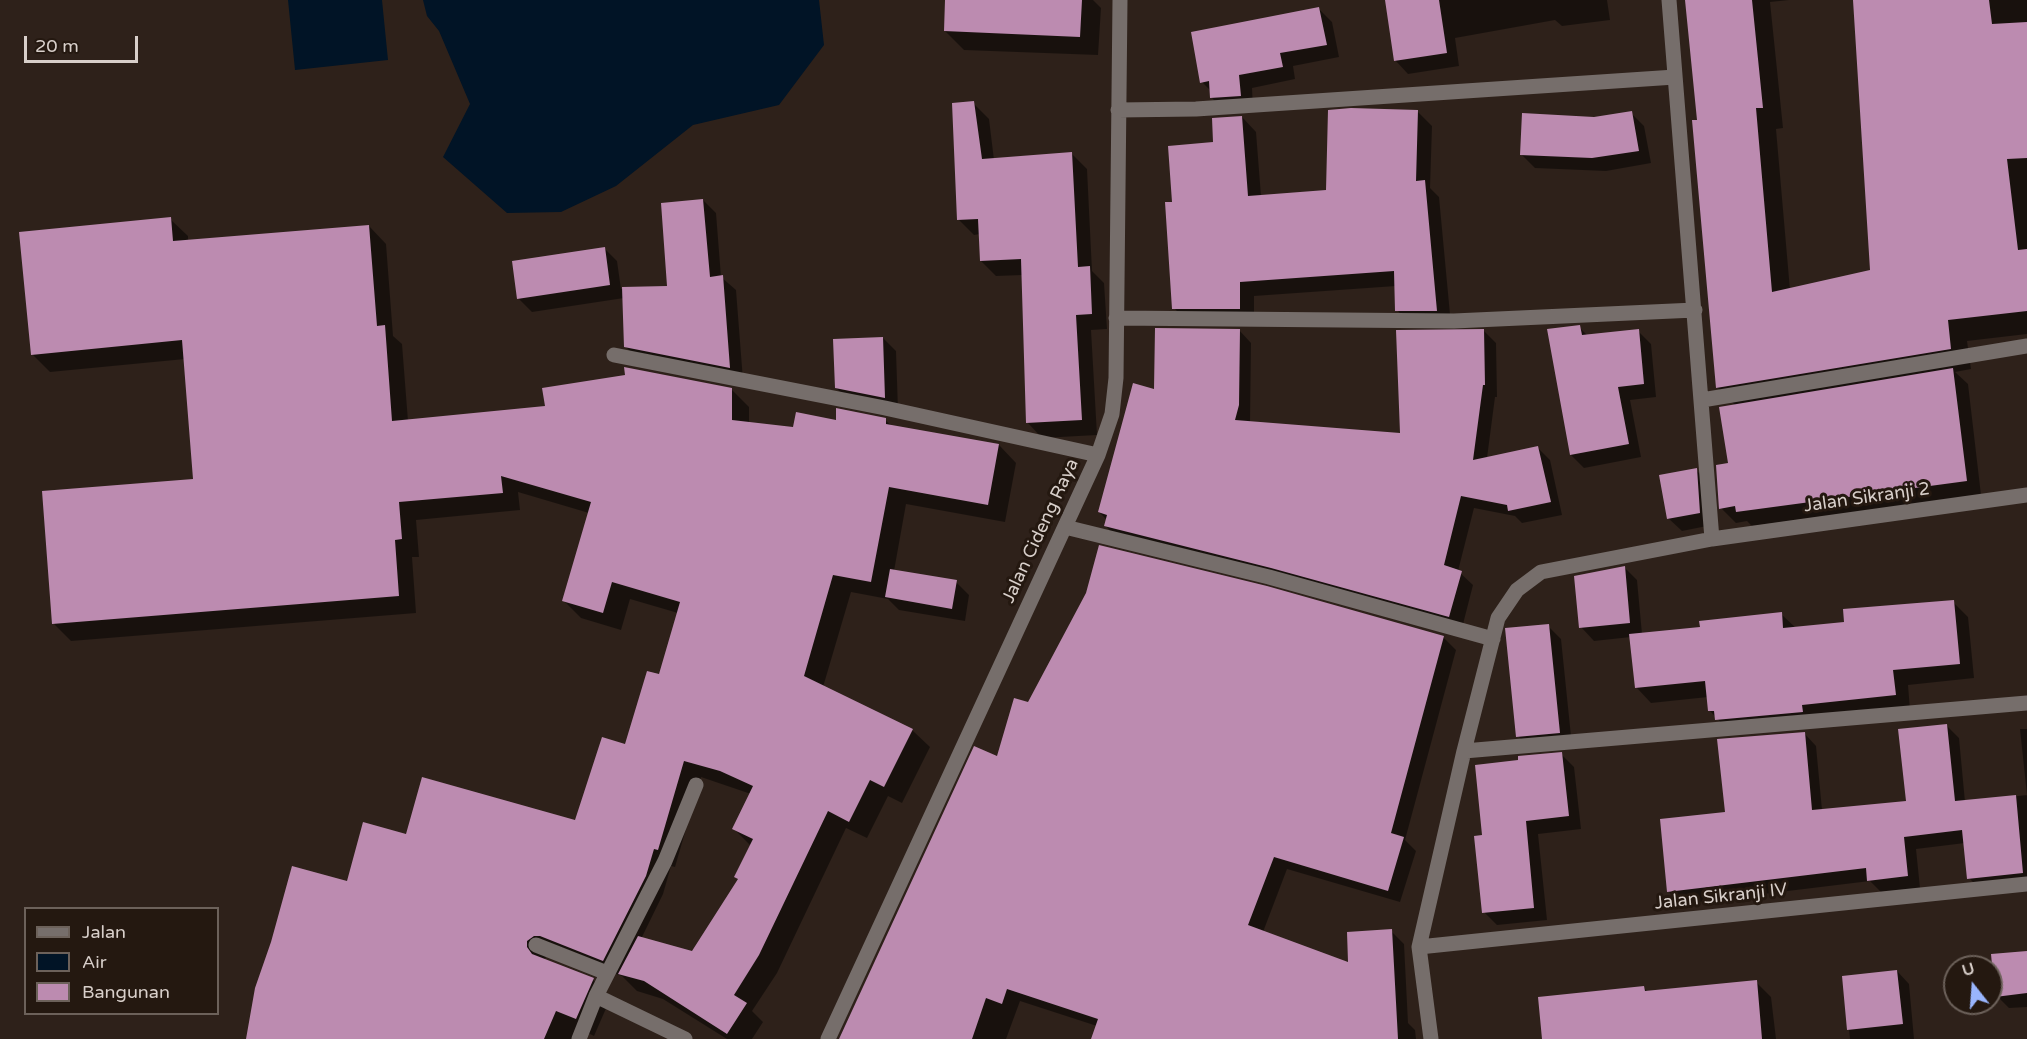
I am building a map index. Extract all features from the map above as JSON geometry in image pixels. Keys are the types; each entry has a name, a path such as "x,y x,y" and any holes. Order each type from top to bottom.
{"street":[{"name":"Jalan Cideng Raya","path":"828,1039 1098,455 1112,414 1116,318 1120,0"},
{"path":"1669,0 1712,539"},
{"path":"1118,110 1196,108 1675,77"},
{"path":"1116,318 1454,321 1695,310"},
{"path":"1702,400 2027,346"},
{"path":"614,355 885,408 1098,455"},
{"name":"Jalan Sikranji 2","path":"1419,947 1464,751 1498,618 1517,590 1541,572 1712,539 2027,495"},
{"path":"1065,527 1269,577 1493,639"},
{"path":"1464,751 2027,704"},
{"path":"579,1039 607,973 665,861 696,785"},
{"name":"Jalan Sikranji IV","path":"1419,947 2027,884"},
{"path":"537,945 607,973"},
{"path":"1419,947 1431,1039"},
{"path":"596,996 685,1039"}],"water":[{"path":"288,0 382,0 388,60 295,70"},
{"path":"423,0 819,0 824,45 779,105 693,125 616,186 561,212 507,213 443,157 470,104 439,31 427,16"}],"building":[{"path":"945,0 1082,0 1080,37 944,31"},
{"path":"1385,0 1439,0 1447,53 1394,61"},
{"path":"1685,0 1752,0 1763,108 1756,108 1772,292 1870,270 1853,0 1989,0 1992,24 2027,22 2027,158 2007,159 2018,250 2027,249 2027,311 1948,320 1951,349 1716,388 1692,120 1697,120"},
{"path":"1319,7 1327,45 1280,53 1283,67 1239,75 1241,96 1210,98 1209,81 1200,83 1191,32"},
{"path":"974,101 982,159 1072,152 1078,267 1090,266 1092,314 1076,315 1082,420 1026,423 1021,259 980,261 978,219 957,220 952,103"},
{"path":"1351,108 1418,110 1416,181 1425,180 1437,311 1395,311 1394,271 1240,282 1240,309 1172,309 1165,202 1172,202 1168,146 1213,142 1212,118 1242,116 1248,196 1326,190 1328,110"},
{"path":"1632,111 1639,151 1592,158 1520,155 1522,113 1594,117"},
{"path":"703,199 710,277 723,275 730,368 624,347 622,287 667,286 661,203"},
{"path":"171,217 173,241 369,225 377,326 385,325 392,421 545,406 542,388 625,375 624,367 732,388 732,420 793,427 796,412 836,420 836,408 886,418 886,424 999,444 988,505 889,487 871,582 833,575 804,676 913,729 884,787 870,780 849,822 828,811 759,955 734,995 747,1003 727,1034 644,981 618,974 638,936 692,951 738,879 734,877 753,839 732,829 753,786 720,771 684,761 658,850 654,849 646,876 603,961 540,936 534,936 527,941 527,947 532,954 594,978 576,1019 556,1011 544,1039 246,1039 255,988 271,942 292,866 347,881 363,822 406,834 422,777 575,820 602,737 625,744 647,671 659,674 680,602 612,582 603,613 562,601 591,502 501,476 503,493 399,502 402,539 395,540 399,596 52,624 42,491 193,479 182,340 31,355 19,232"},
{"path":"605,247 610,285 517,299 512,261"},
{"path":"1580,325 1582,335 1639,329 1644,384 1618,387 1629,444 1570,455 1547,329"},
{"path":"1155,328 1240,329 1239,405 1235,420 1400,433 1396,330 1484,329 1485,385 1483,385 1473,460 1538,446 1551,502 1508,511 1507,505 1461,496 1444,565 1462,571 1449,617 1271,568 1104,526 1107,515 1098,512 1133,383 1154,389"},
{"path":"883,337 885,398 835,388 833,339"},
{"path":"1953,368 1967,481 1736,512 1735,506 1719,509 1716,465 1728,463 1719,407"},
{"path":"1697,468 1700,513 1667,519 1659,475"},
{"path":"1099,545 1267,586 1444,636 1391,833 1404,837 1388,891 1274,857 1248,925 1348,962 1347,932 1392,929 1398,1039 1091,1039 1098,1019 1007,989 1002,1004 986,998 972,1039 839,1039 974,746 997,756 1014,698 1028,702 1086,593"},
{"path":"1625,566 1630,623 1579,628 1574,576"},
{"path":"890,569 957,580 952,609 885,597"},
{"path":"1954,600 1960,664 1893,670 1896,695 1802,705 1803,712 1715,720 1714,711 1708,711 1705,681 1635,688 1629,634 1700,627 1699,621 1782,612 1783,628 1844,622 1843,609"},
{"path":"1549,624 1560,733 1516,737 1505,628"},
{"path":"1947,724 1955,801 2016,795 2023,873 1967,879 1962,830 1904,837 1908,876 1867,881 1866,868 1667,892 1660,819 1725,812 1717,739 1805,732 1812,810 1906,801 1898,729"},
{"path":"1562,752 1569,816 1526,821 1534,908 1482,913 1474,836 1482,835 1475,765 1518,760 1518,756"},
{"path":"2027,951 2027,993 2003,996 2003,955 1991,954"},
{"path":"1897,970 1903,1024 1847,1030 1842,976"},
{"path":"1757,980 1762,1039 1542,1039 1538,997 1644,986 1645,991"}]}
